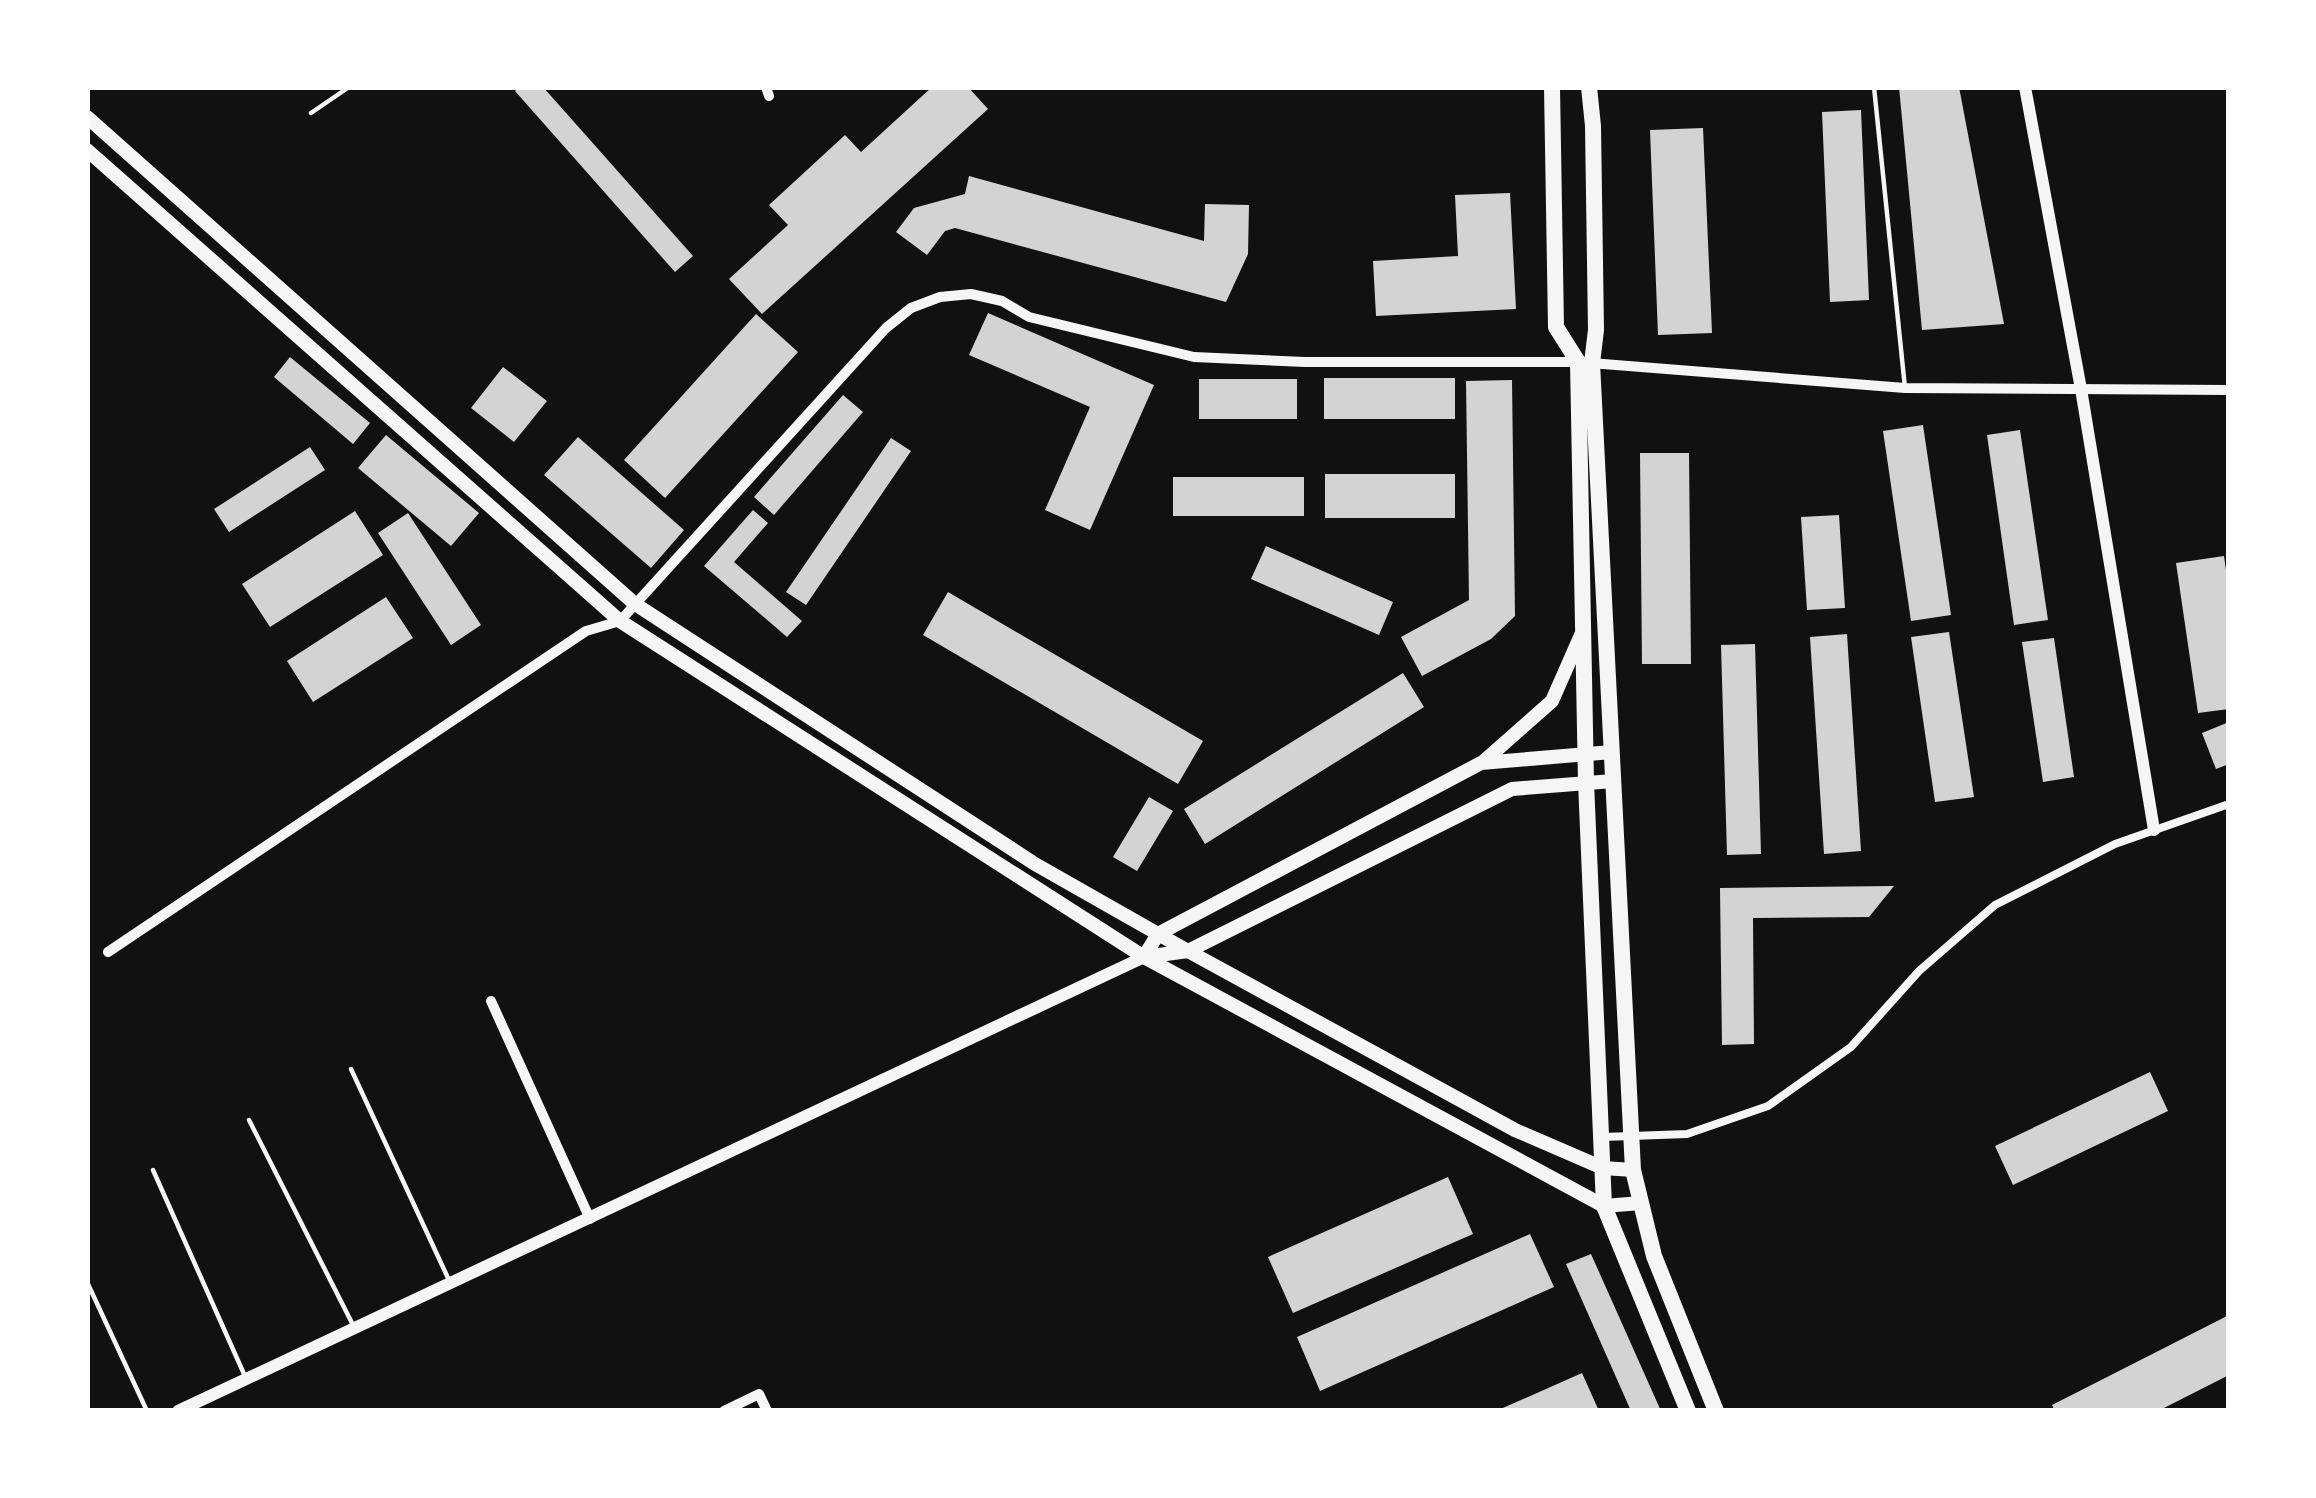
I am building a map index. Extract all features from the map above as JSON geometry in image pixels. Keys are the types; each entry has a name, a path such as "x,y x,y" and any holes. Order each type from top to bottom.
{"main road":[{"path":"1552,87 1556,327 1585,362 1612,752 1633,1170 1654,1256 1716,1411"},
{"path":"1589,87 1596,330 1585,362 1583,631 1604,1206 1688,1411"},
{"path":"87,117 635,604 1035,864 1158,934 1515,1130 1603,1168 1633,1170"},
{"path":"87,150 620,621 1144,957 1604,1206 1641,1203"},
{"path":"1144,957 1158,934 1481,763 1552,701 1583,631"},
{"path":"1481,763 1612,752"},
{"path":"1144,957 1188,951 1512,789 1613,781"}],"street":[{"path":"2025,87 2154,830"},
{"path":"108,952 586,631 620,621 886,328 910,308 940,297 971,294 1002,301 1029,316 1193,357 1585,362 1905,388 2229,390"},
{"path":"1602,1137 1687,1134 1768,1106 1851,1047 1919,971 1995,905 2116,844 2229,804"},
{"path":"178,1411 1144,957"},
{"path":"491,1000 590,1219"},
{"path":"724,1411 759,1394 767,1411"}],"lane":[{"path":"311,113 349,87"},
{"path":"1874,87 1905,388"},
{"path":"351,1069 451,1283"},
{"path":"249,1120 354,1328"},
{"path":"153,1170 246,1379"},
{"path":"87,1282 147,1411"}],"building":[{"path":"543,87 693,256 675,272 515,91"},
{"path":"932,87 968,87 988,109 762,314 729,279 788,225 769,205 845,135 861,152"},
{"path":"1899,87 1959,87 2004,324 1922,330"},
{"path":"1861,110 1869,300 1830,302 1822,112"},
{"path":"1703,128 1712,333 1658,335 1650,130"},
{"path":"969,176 1204,241 1205,204 1249,205 1248,254 1226,302 955,228 945,231 927,255 896,232 914,208 965,194"},
{"path":"1510,193 1516,309 1376,316 1373,261 1458,256 1455,195"},
{"path":"988,313 1154,385 1090,530 1045,510 1090,407 969,355"},
{"path":"756,314 798,352 665,498 624,460"},
{"path":"290,357 370,423 353,444 274,377"},
{"path":"503,367 547,401 514,442 471,408"},
{"path":"1324,378 1455,378 1455,419 1324,419"},
{"path":"1199,379 1297,379 1297,419 1199,419"},
{"path":"1512,380 1515,616 1491,639 1422,676 1401,637 1469,600 1466,381"},
{"path":"843,395 863,412 774,515 754,497"},
{"path":"1923,425 1951,615 1911,621 1883,431"},
{"path":"2020,430 2048,620 2014,625 1987,435"},
{"path":"386,435 479,513 451,546 358,468"},
{"path":"578,437 684,530 651,568 544,475"},
{"path":"891,438 911,451 806,605 786,592"},
{"path":"310,447 325,470 229,532 214,509"},
{"path":"1640,453 1689,453 1691,664 1642,664"},
{"path":"1325,474 1455,474 1455,518 1325,518"},
{"path":"1173,477 1304,477 1304,516 1173,516"},
{"path":"753,510 768,523 734,562 802,621 787,637 704,566"},
{"path":"355,511 383,555 270,627 242,584"},
{"path":"408,513 481,625 451,645 378,533"},
{"path":"1839,515 1845,608 1807,610 1801,517"},
{"path":"1266,546 1393,602 1379,635 1251,579"},
{"path":"2224,556 2229,591 2229,709 2198,713 2176,563"},
{"path":"948,592 1203,741 1178,784 923,635"},
{"path":"386,597 413,638 313,702 287,661"},
{"path":"1949,632 1974,797 1935,802 1911,637"},
{"path":"1847,634 1861,851 1824,854 1810,637"},
{"path":"2054,638 2074,777 2043,782 2022,642"},
{"path":"1755,644 1761,854 1727,855 1721,645"},
{"path":"1403,673 1424,707 1205,844 1184,809"},
{"path":"2229,722 2229,764 2216,769 2202,733"},
{"path":"1149,797 1173,811 1137,871 1113,857"},
{"path":"1894,886 1869,917 1753,918 1754,1044 1722,1045 1720,888"},
{"path":"2150,1072 2168,1111 2013,1185 1995,1146"},
{"path":"1448,1177 1473,1234 1293,1313 1268,1257"},
{"path":"1530,1234 1554,1287 1320,1391 1297,1337"},
{"path":"1591,1254 1661,1411 1631,1411 1566,1264"},
{"path":"2229,1315 2229,1375 2158,1411 2055,1411 2052,1405"},
{"path":"1582,1373 1599,1411 1496,1411"}]}
